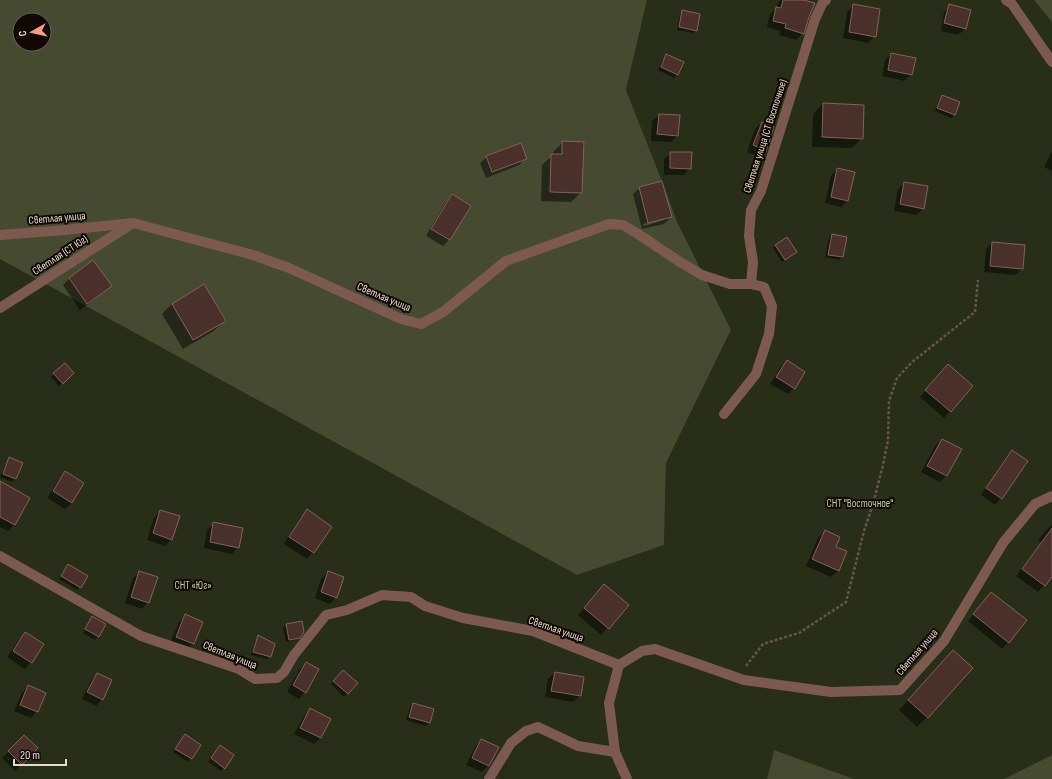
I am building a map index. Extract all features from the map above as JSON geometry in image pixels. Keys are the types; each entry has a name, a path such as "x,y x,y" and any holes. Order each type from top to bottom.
{"street":[{"name":"Светлая улица (СТ Восточное)","path":"751,284 753,262 749,236 751,210 761,191 815,19 823,2 826,0"},
{"path":"1006,0 1012,4 1052,62"},
{"name":"Светлая улица","path":"0,235 133,223 190,237 289,268 401,319 420,324 443,312 506,261 609,224 623,225 680,262 702,274 730,284 751,284"},
{"name":"Светлая (СТ Юг)","path":"0,308 133,223"},
{"path":"724,414 756,374 769,334 772,306 764,287 751,284"},
{"name":"Светлая улица","path":"0,556 142,636 238,669 255,679 277,678 284,672 294,655 326,615 347,610 382,595 411,597 425,606 463,618 533,631 619,665 642,651 655,649 744,680 830,692 900,690 944,641 1003,543 1035,504 1052,496"},
{"path":"619,665 608,703 615,752 627,779"},
{"path":"489,779 511,743 526,731 538,727 578,746 615,752"}],"path":[{"path":"744,680 743,670 764,644 799,633 846,602 883,465 888,440 889,401 897,378 912,362 975,312 978,280"}],"green space":[{"path":"0,0 647,0 626,90 677,222 731,330 666,463 664,545 577,575 0,259"},
{"path":"647,0 1034,0 1052,22 1052,755 1004,779 854,779 774,750 767,779 0,779 0,259 577,575 664,544 666,463 731,330 676,222 662,181 626,90"},
{"path":"1034,0 1052,0 1052,22"},
{"path":"774,750 854,779 767,779"},
{"path":"1052,755 1052,779 1004,779"}],"building":[{"path":"783,0 803,0 815,3 804,34 785,28 786,24 773,21 776,7 781,8"},
{"path":"853,4 880,9 876,37 849,32"},
{"path":"949,4 971,10 966,29 944,23"},
{"path":"682,10 700,14 697,31 679,27"},
{"path":"891,53 916,58 912,75 888,70"},
{"path":"666,54 684,62 678,75 661,67"},
{"path":"942,95 960,102 955,115 937,108"},
{"path":"823,103 864,105 863,139 822,137"},
{"path":"659,114 680,115 678,136 657,134"},
{"path":"762,122 774,127 766,151 753,145"},
{"path":"562,141 584,142 582,193 550,192 551,154 562,154"},
{"path":"521,143 527,159 492,172 486,156"},
{"path":"670,152 692,152 691,169 670,168"},
{"path":"837,168 855,172 848,201 831,197"},
{"path":"662,181 672,217 648,223 639,187"},
{"path":"904,182 928,186 924,209 900,204"},
{"path":"452,194 471,206 450,240 431,229"},
{"path":"832,234 847,237 843,257 828,255"},
{"path":"787,237 797,252 785,260 775,245"},
{"path":"992,242 1025,245 1023,269 990,266"},
{"path":"93,260 112,286 87,304 69,278"},
{"path":"204,284 226,321 193,340 172,304"},
{"path":"787,360 805,372 795,389 776,377"},
{"path":"65,363 74,373 63,384 53,373"},
{"path":"948,364 973,386 951,412 925,390"},
{"path":"942,439 962,449 947,476 927,466"},
{"path":"1012,450 1028,461 1002,499 986,488"},
{"path":"9,457 23,463 16,479 3,474"},
{"path":"65,471 84,483 72,503 53,491"},
{"path":"0,481 30,498 15,525 0,517"},
{"path":"307,509 332,527 314,553 289,537"},
{"path":"160,510 180,516 172,540 153,533"},
{"path":"213,522 243,528 239,548 210,542"},
{"path":"1052,528 1052,577 1045,586 1022,569"},
{"path":"825,530 840,537 836,547 847,551 839,571 812,559"},
{"path":"68,564 88,576 81,588 61,576"},
{"path":"139,571 158,577 149,603 131,597"},
{"path":"328,571 344,577 337,598 321,592"},
{"path":"604,584 629,605 609,629 584,608"},
{"path":"991,592 1027,620 1009,643 973,614"},
{"path":"185,614 203,622 194,644 176,637"},
{"path":"92,616 106,624 99,637 85,629"},
{"path":"302,621 304,632 300,638 289,640 286,624"},
{"path":"25,632 44,644 32,663 13,651"},
{"path":"258,635 275,644 271,657 253,652"},
{"path":"953,650 973,668 928,718 908,700"},
{"path":"306,662 319,669 306,693 293,685"},
{"path":"343,670 358,683 348,694 333,681"},
{"path":"555,672 584,677 581,696 551,691"},
{"path":"97,673 112,680 103,700 87,692"},
{"path":"28,685 46,693 38,712 20,705"},
{"path":"413,703 434,709 430,723 409,717"},
{"path":"310,708 331,719 321,738 300,728"},
{"path":"185,734 201,745 192,759 175,749"},
{"path":"24,735 38,748 22,765 8,751"},
{"path":"481,739 499,747 489,766 472,758"},
{"path":"220,745 234,755 225,769 211,758"}],"park label":[{"name":"СНТ \"Восточное\"","path":"860,503"},
{"name":"СНТ «Юг»","path":"193,585"}]}
